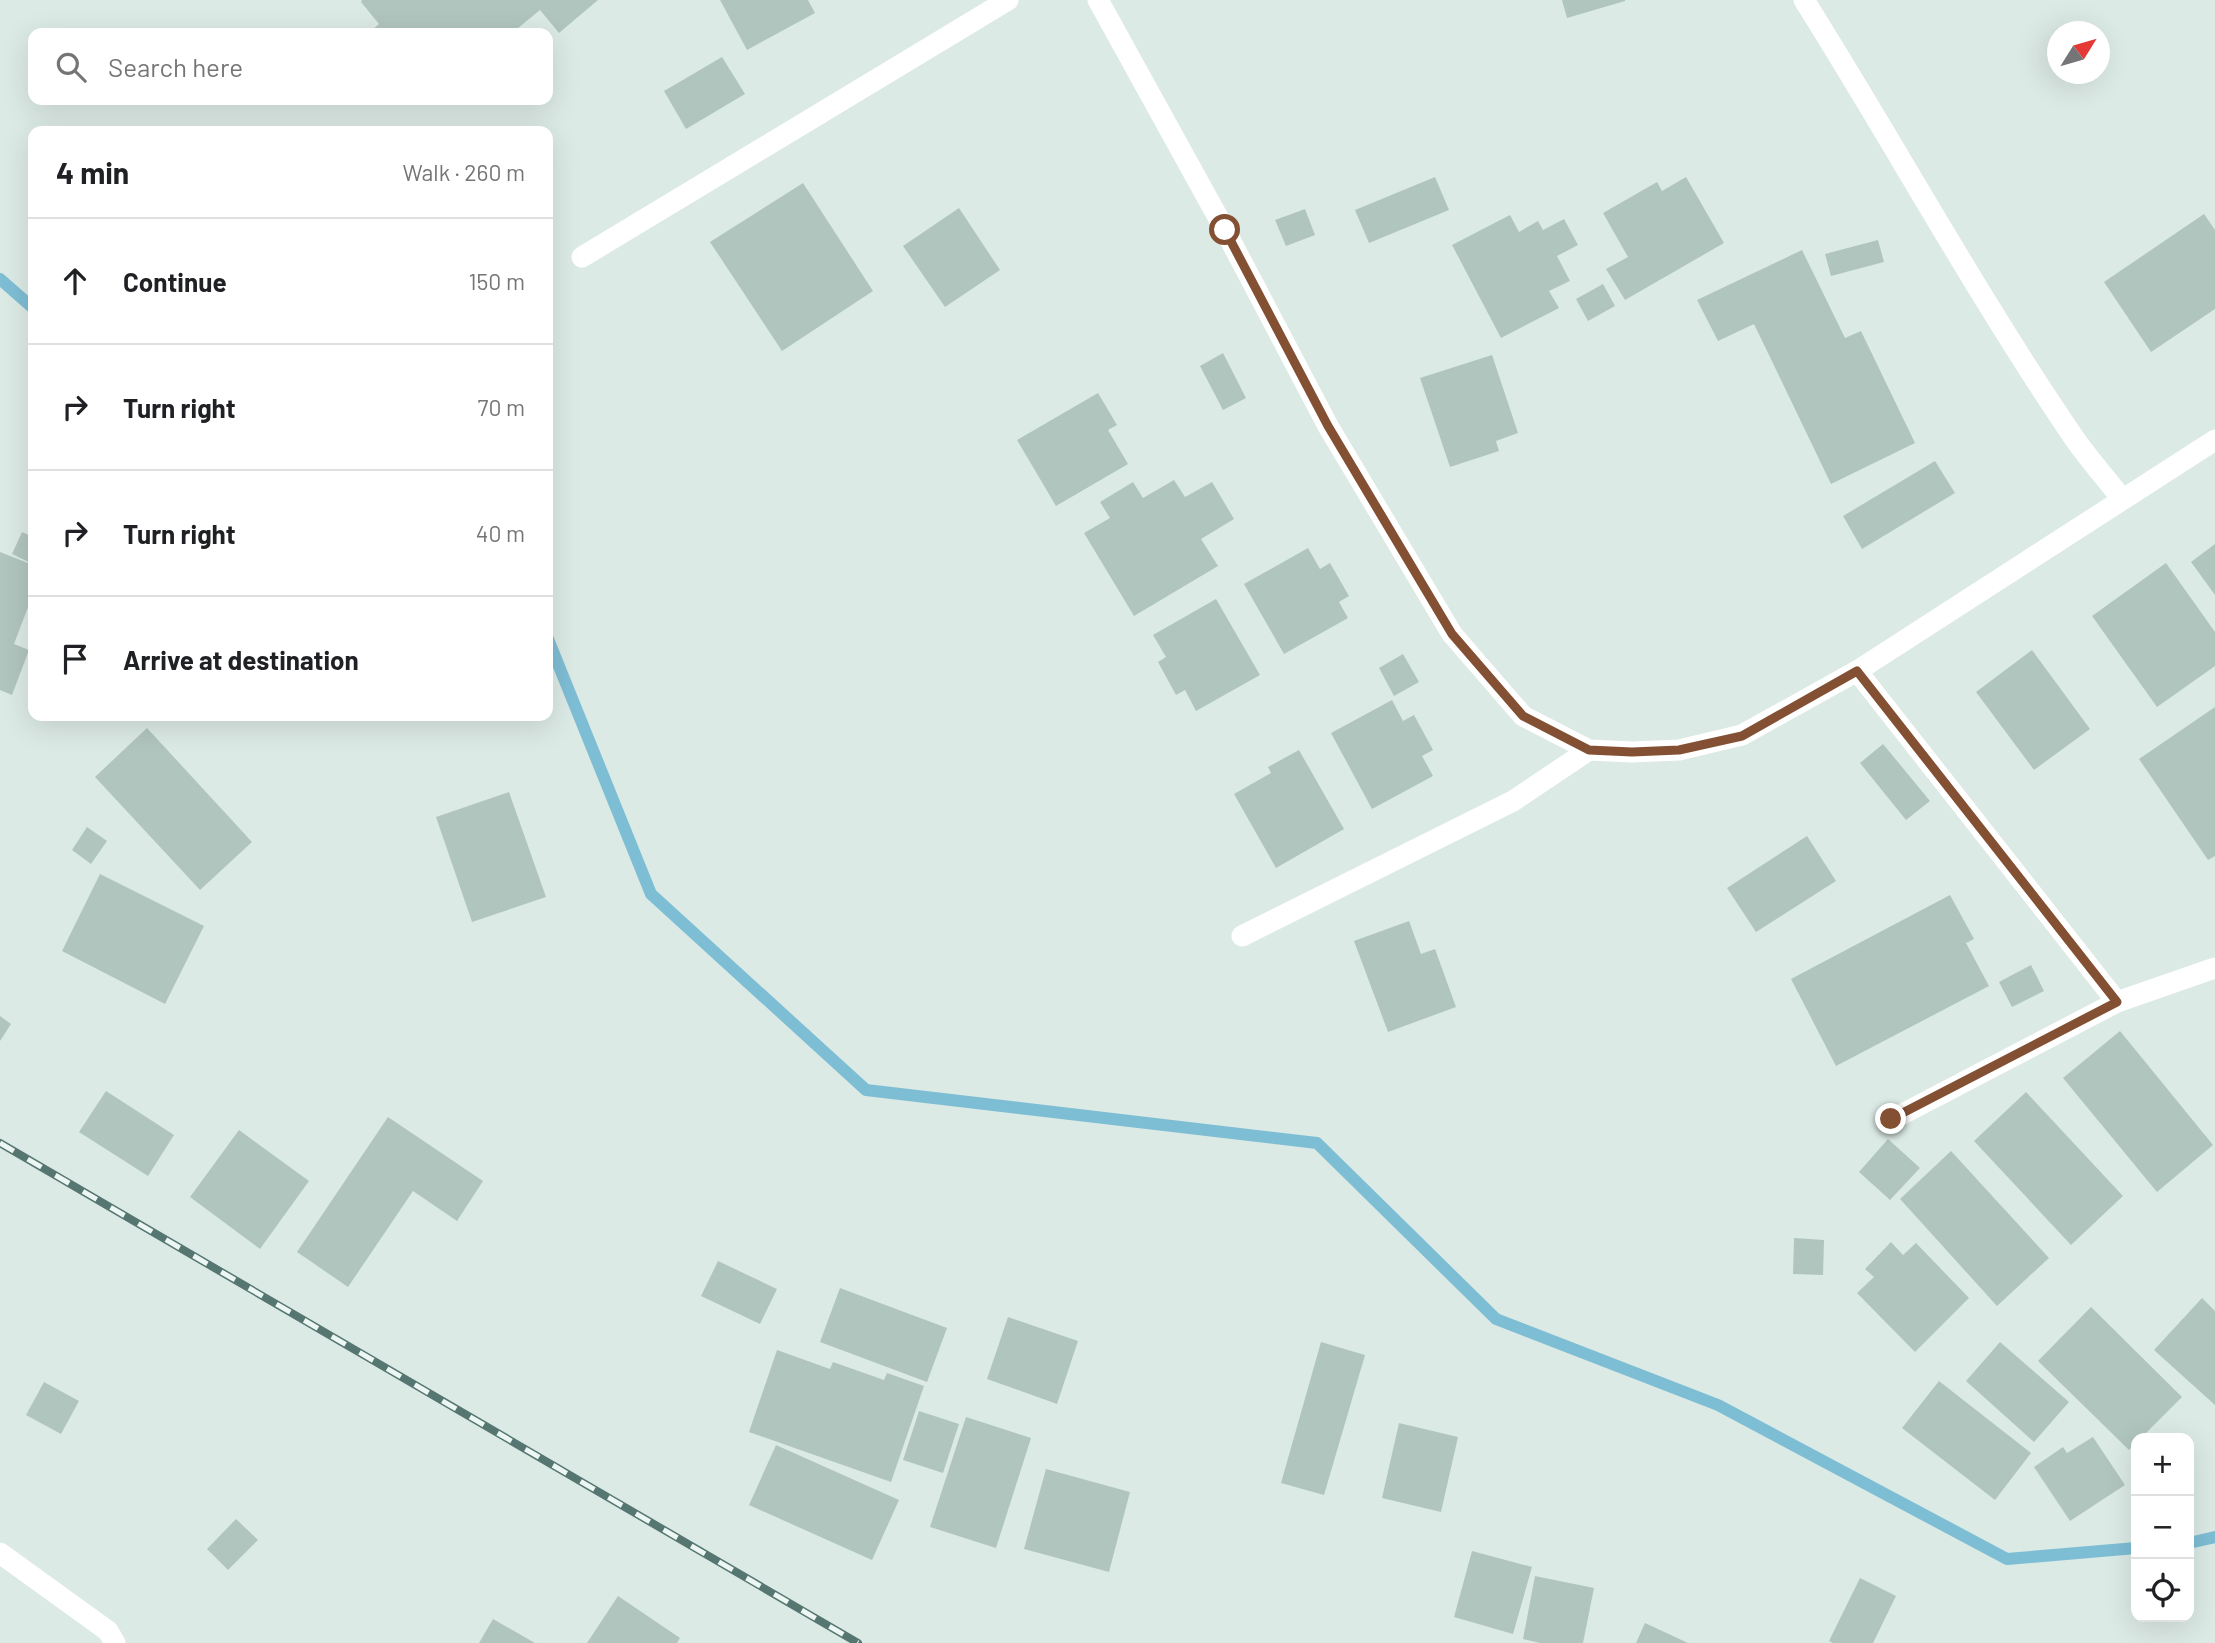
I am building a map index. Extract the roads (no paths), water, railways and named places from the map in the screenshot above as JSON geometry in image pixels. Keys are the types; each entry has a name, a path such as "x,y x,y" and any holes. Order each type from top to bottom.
{"street":[{"path":"582,257 1008,0"},
{"path":"1098,0 1225,230 1328,426 1452,634 1523,716 1589,750 1679,750 1742,736 1857,671 2215,440"},
{"path":"1804,0 1956,252 2064,422 2122,499"},
{"path":"1857,671 2117,1002"},
{"path":"1242,936 1514,802 1589,750"},
{"path":"1891,1119 2117,1002 2215,968"},
{"path":"0,1553 108,1631 115,1643"}],"waterway":[{"path":"0,279 28,304"},
{"path":"553,651 651,894 866,1090 1317,1143 1496,1319 1718,1405 2007,1559 2131,1548"},
{"path":"2194,1542 2215,1537"}],"railway":[{"path":"0,1143 858,1643"}]}
